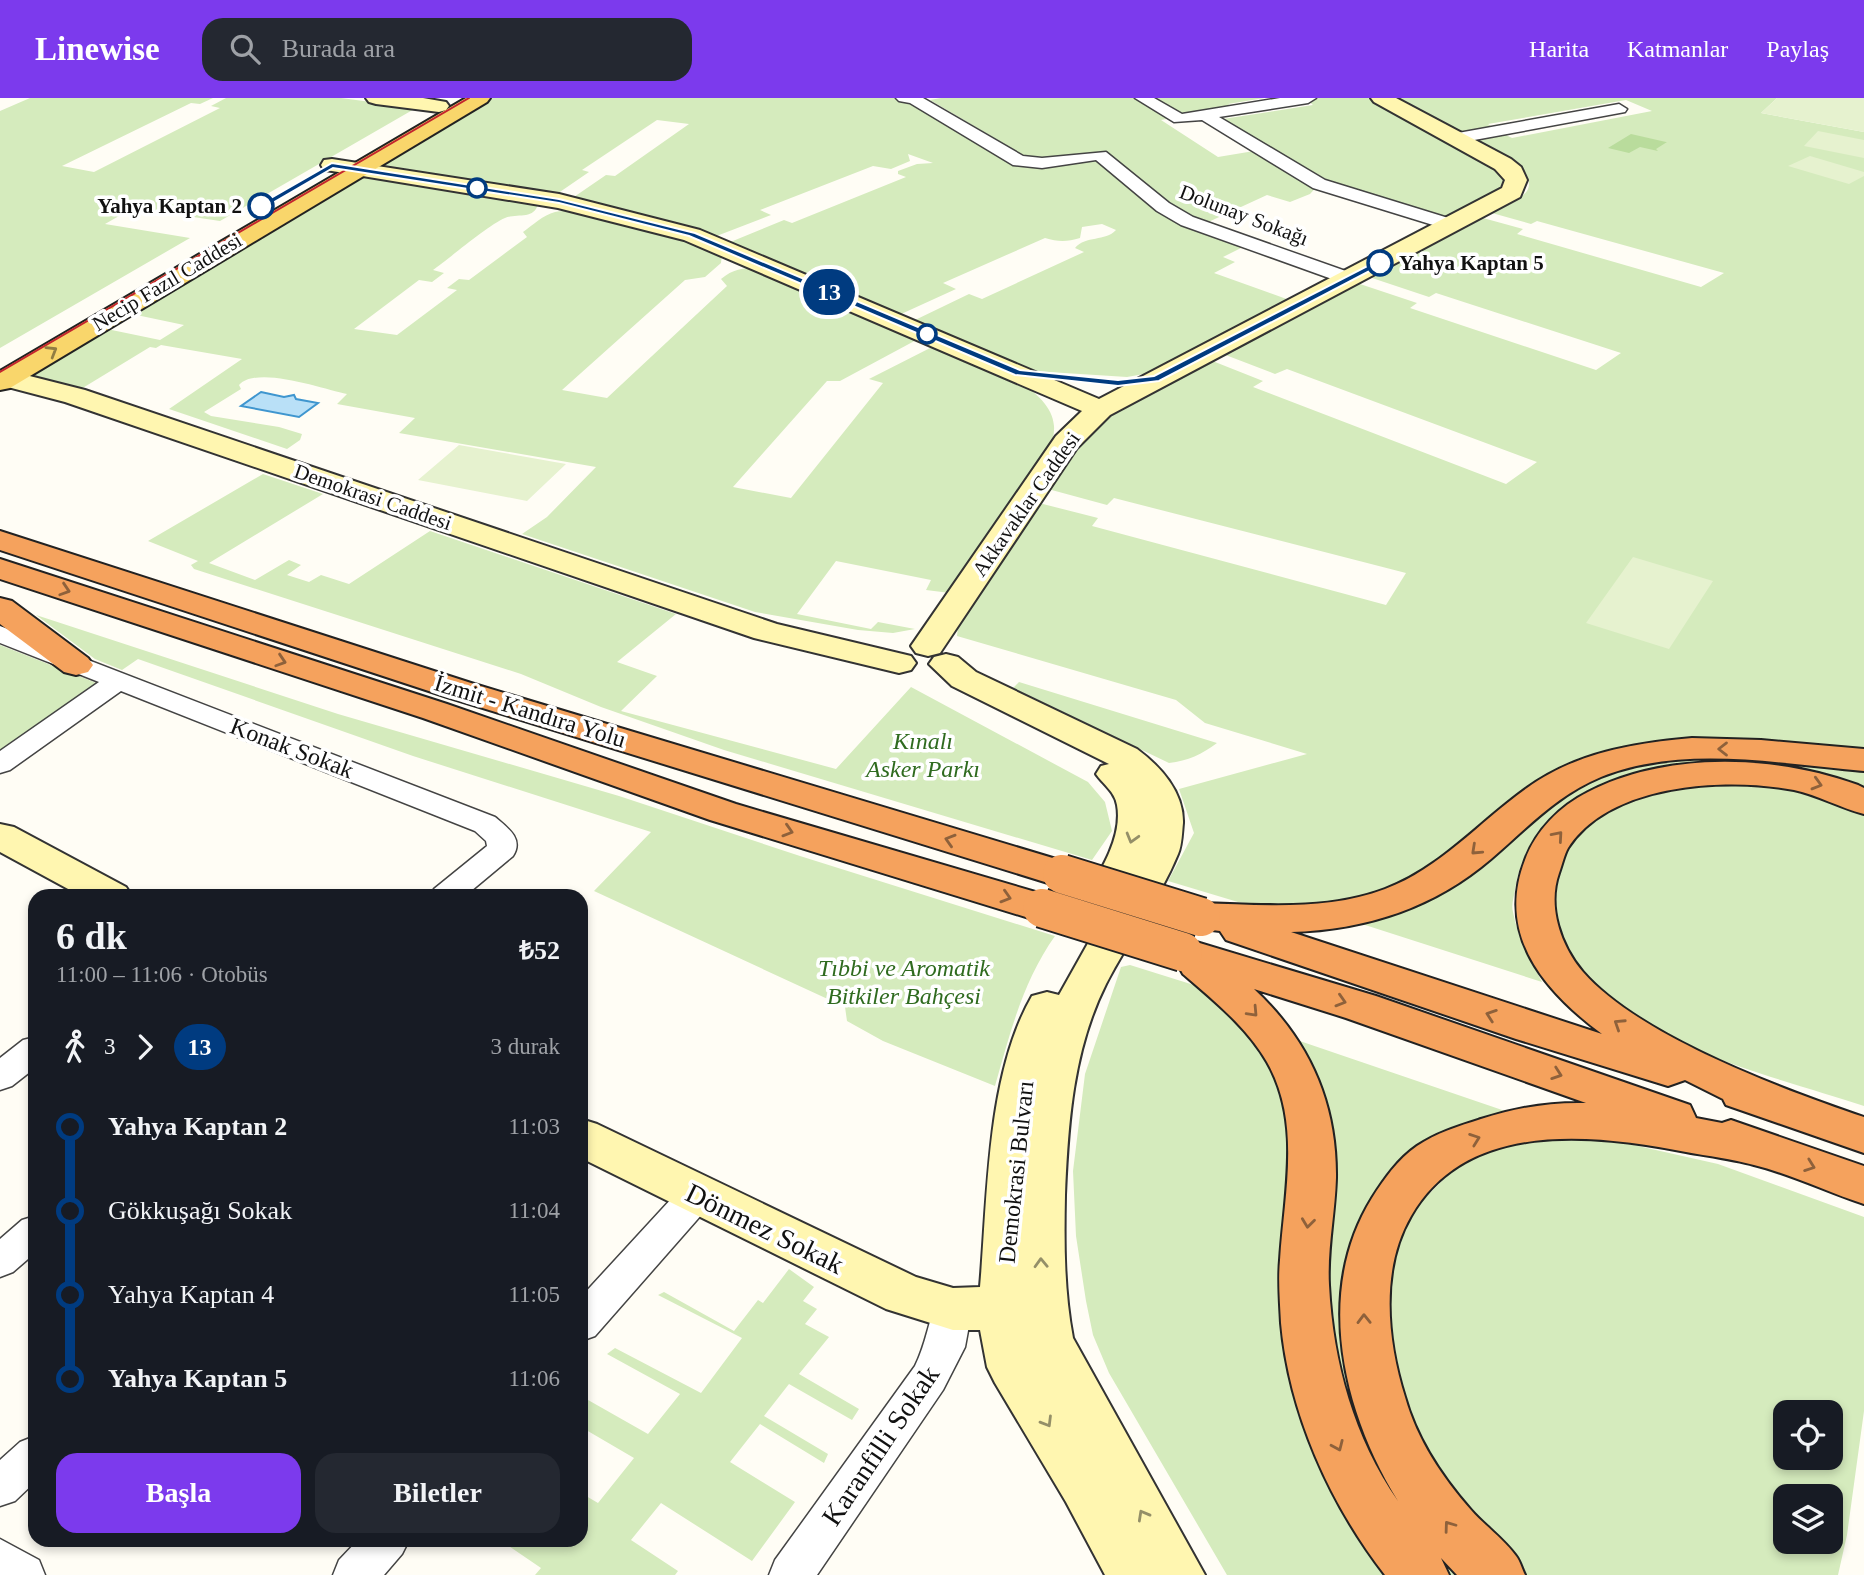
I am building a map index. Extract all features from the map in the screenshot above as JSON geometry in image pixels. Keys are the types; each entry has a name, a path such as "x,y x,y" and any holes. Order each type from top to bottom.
{"highway":[{"path":"0,520 439,660 752,779"},
{"name":"İzmit - Kandıra Yolu","path":"0,540 447,701 723,812 1052,891"},
{"name":"İzmit - Kandıra Yolu","path":"0,569 447,701 752,779 1052,891"},
{"path":"0,597 408,726 723,812"},
{"path":"0,608 76,665"},
{"path":"1192,934 1356,914 1400,901 1432,885 1560,781 1616,759 1671,751 1734,748 1864,760"},
{"path":"1767,1101 1625,1028 1588,1003 1552,960 1535,917 1534,896 1544,854 1560,833 1600,801 1626,790 1687,776 1747,774 1783,777 1840,791 1864,802"},
{"path":"1052,891 1192,934 1531,1028 1767,1101 1864,1135"},
{"path":"1192,934 1360,1007 1512,1058 1864,1185"},
{"path":"1192,934 1240,999 1270,1030 1286,1054 1297,1078 1306,1105 1311,1142 1312,1176 1303,1283 1312,1370 1324,1412 1357,1485 1402,1554 1420,1575"},
{"path":"1496,1575 1458,1538 1411,1471 1391,1432 1377,1395 1366,1357 1363,1315 1373,1249 1385,1217 1404,1188 1427,1165 1472,1139 1511,1128 1556,1122 1600,1122 1755,1147"}],"main road":[{"name":"Necip Fazıl Caddesi","path":"2,372 481,98"},
{"name":"Necip Fazıl Caddesi","path":"2,372 332,165 445,102"}],"street":[{"path":"376,98 445,102"},
{"name":"Dolunay Sokağı","path":"913,98 1018,160 1042,163 1100,155 1163,207 1187,221 1350,279"},
{"path":"1143,98 1180,119 1308,98"},
{"name":"Akkavaklar Caddesi","path":"921,659 1066,442 1100,409 1513,192 1517,184 1513,172 1503,163 1381,98"},
{"path":"1458,138 1619,109"},
{"path":"1204,115 1319,184 1452,225"},
{"path":"332,165 559,201 692,234 1100,409"},
{"name":"Demokrasi Caddesi","path":"2,372 782,635 921,659"},
{"path":"1018,373 1118,383 1156,379"},
{"path":"1018,373 1048,392 1060,407 1065,421 1066,442"},
{"name":"Konak Sokak","path":"0,634 477,820 494,830 501,838 502,849 453,889"},
{"name":"Demokrasi Bulvarı","path":"921,659 1124,757 1147,777 1158,792 1161,803 1164,834 1160,852 1085,984 1070,1016 1051,1084 1043,1146 1040,1234 1023,1308 1003,1319 1013,1367 1085,1484 1135,1575"},
{"name":"Demokrasi Bulvarı","path":"921,659 1121,779 1129,787 1137,812 1131,846 1059,978 1026,1070 1015,1135 1007,1250 1023,1308 1048,1339 1176,1575"},
{"path":"0,764 118,681"},
{"path":"0,836 99,889"},
{"path":"0,1077 28,1055"},
{"name":"Dönmez Sokak","path":"588,1141 878,1283 953,1309"},
{"path":"588,1316 698,1195"},
{"path":"0,1261 28,1237"},
{"path":"953,1309 1007,1250"},
{"path":"953,1309 1023,1308"},
{"path":"953,1309 1013,1367"},
{"name":"Karanfilli Sokak","path":"791,1575 929,1378 945,1347 953,1309"},
{"path":"0,1487 28,1461"},
{"path":"355,1575 381,1547"},
{"path":"0,1560 23,1575"}],"green space":[{"path":"30,98 213,98 200,104 191,103 62,166 94,172 220,108 211,106 226,98 341,98 416,108 220,221 133,208 105,224 190,238 0,348 0,111"},
{"path":"492,98 902,98 1013,163 1094,158 1151,207 1178,222 1243,247 1223,257 1235,262 1214,273 1292,301 1144,374 1127,377 1033,371 913,321 969,294 982,299 1084,252 1075,248 1084,241 1112,234 1116,230 1102,224 1082,227 1080,238 1062,241 1045,238 943,283 956,289 899,315 728,243 784,220 792,223 906,177 898,174 898,171 917,164 933,163 908,154 910,161 891,169 873,166 760,210 771,215 714,237 571,199 606,175 615,176 689,124 657,120 582,170 589,172 554,196 375,169"},
{"path":"1264,98 1228,104 1233,107 1161,120 1218,157 1260,150 1319,184 1310,194 1290,202 1267,195 1204,224 1169,206 1104,151 1050,160 1028,158 930,100"},
{"path":"1371,98 1501,169 1505,177 1502,191 1449,219 1338,185 1223,119 1313,105 1307,100"},
{"path":"1392,98 1777,98 1761,113 1864,132 1864,752 1642,746 1444,861 1359,902 1277,907 1238,902 1168,881 1194,833 1179,789 1307,754 1205,723 1176,700 957,636 958,626 1039,503 1098,518 1092,526 1386,605 1406,573 1114,498 1107,505 1048,489 1074,451 1114,412 1210,360 1263,381 1253,387 1506,484 1537,462 1287,369 1275,374 1223,354 1357,283 1417,303 1410,308 1596,370 1621,353 1436,293 1429,297 1369,277 1483,218 1523,229 1517,234 1701,287 1724,273 1537,221 1531,224 1492,213 1521,197 1528,189 1528,180 1514,163 1473,139 1504,134 1512,138 1652,111 1626,100 1488,124 1494,128 1462,133"},
{"path":"1777,98 1864,98 1864,132 1761,113"},
{"path":"1818,131 1864,140 1864,158 1804,146"},
{"path":"1631,134 1667,142 1656,149 1658,151 1640,147 1629,153 1608,148"},
{"path":"1810,156 1864,172 1864,176 1849,184 1788,166"},
{"path":"368,174 538,204 529,214 505,218 489,227 433,270 444,273 432,282 419,280 354,329 397,335 457,290 447,288 459,279 469,280 527,237 523,232 538,220 555,212 571,211 638,224 722,253 721,263 705,277 685,280 562,390 607,398 727,286 721,279 742,269 758,268 920,338 840,381 827,381 733,487 791,498 883,383 869,379 936,345 987,365 1024,385 1039,397 1049,411 1054,426 1051,444 1042,462 950,593 926,590 931,580 836,561 797,614 871,629 878,622 915,629 893,633 858,630 755,612 522,534 547,517 596,467 399,433 415,418 337,404 347,394 291,380 260,377 248,379 239,385 241,389 204,412 211,416 279,427 302,434 300,440 287,449 169,409 242,359 161,345 150,347 81,389 26,373 102,328 160,340 184,325 127,313"},
{"path":"459,445 566,464 527,501 418,480"},
{"name":"Kınalı Asker Parkı","path":"263,474 323,494 209,563 255,580 289,560 301,565 287,575 309,582 321,575 349,584 430,531 676,614 617,662 657,676 621,711 836,769 911,687 1088,782 1105,802 1112,831 1092,860 724,750 601,707 521,674 194,569 191,565 198,561 148,541"},
{"path":"1633,557 1713,581 1669,649 1586,623"},
{"name":"Tıbbi ve Aromatik Bitkiler Bahçesi","path":"36,615 338,714 619,796 1055,936 1026,989 995,1086 883,1041 847,1021 845,1007 594,891 651,832 413,756 138,659 122,670 95,659"},
{"path":"0,645 99,684 0,753"},
{"path":"1019,682 1217,743 1182,761 1169,763 1013,688"},
{"path":"1709,758 1864,768 1864,792 1787,769 1581,796 1556,814 1537,836 1529,847 1518,875 1512,909 1525,948 1542,982 1362,924 1413,907 1461,883 1552,805 1588,784 1632,769"},
{"path":"1722,784 1795,791 1830,800 1864,815 1864,1106 1753,1071 1677,1041 1642,1023 1610,1001 1566,956 1554,911 1553,894 1557,869 1572,840 1588,824 1631,802 1678,790"},
{"path":"1130,965 1197,986 1220,999 1237,1013 1286,1087 1293,1205 1397,1575 1227,1575 1109,1373 1093,1335 1086,1301 1076,1236 1073,1171 1085,1074 1121,967"},
{"path":"1291,1038 1508,1112 1470,1121 1443,1134 1346,1302 1469,1575 1444,1575 1425,1554 1340,1402"},
{"path":"1598,1137 1718,1164 1864,1217 1864,1411 1843,1553 1843,1484 1773,1484 1773,1554 1843,1554 1838,1575 1524,1575 1481,1535 1413,1436 1385,1320 1397,1234 1413,1210 1458,1165 1512,1140"},
{"path":"789,1269 814,1287 803,1301 817,1309 805,1324 829,1337 799,1374 859,1409 852,1420 789,1384 764,1416 828,1454 824,1463 760,1424 730,1462 795,1502 752,1561 661,1503 631,1540 678,1571 675,1575 535,1575 541,1568 510,1547 588,1547 588,1497 598,1503 634,1458 588,1431 588,1400 648,1434 680,1394 607,1354 615,1348 701,1393 742,1338 658,1295 664,1292 734,1331 758,1300 763,1303"}],"water":[{"path":"261,392 284,397 294,395 296,399 318,403 299,417 241,406"}],"tram line":[{"path":"0,372 469,98"}],"bus line":[{"name":"13","path":"261,206 332,165 559,201 692,234 1018,373 1118,383 1156,379 1380,263"}],"place":[{"name":"Yahya Kaptan 2","path":"261,206"},
{"name":"Yahya Kaptan 5","path":"1380,263"}]}
